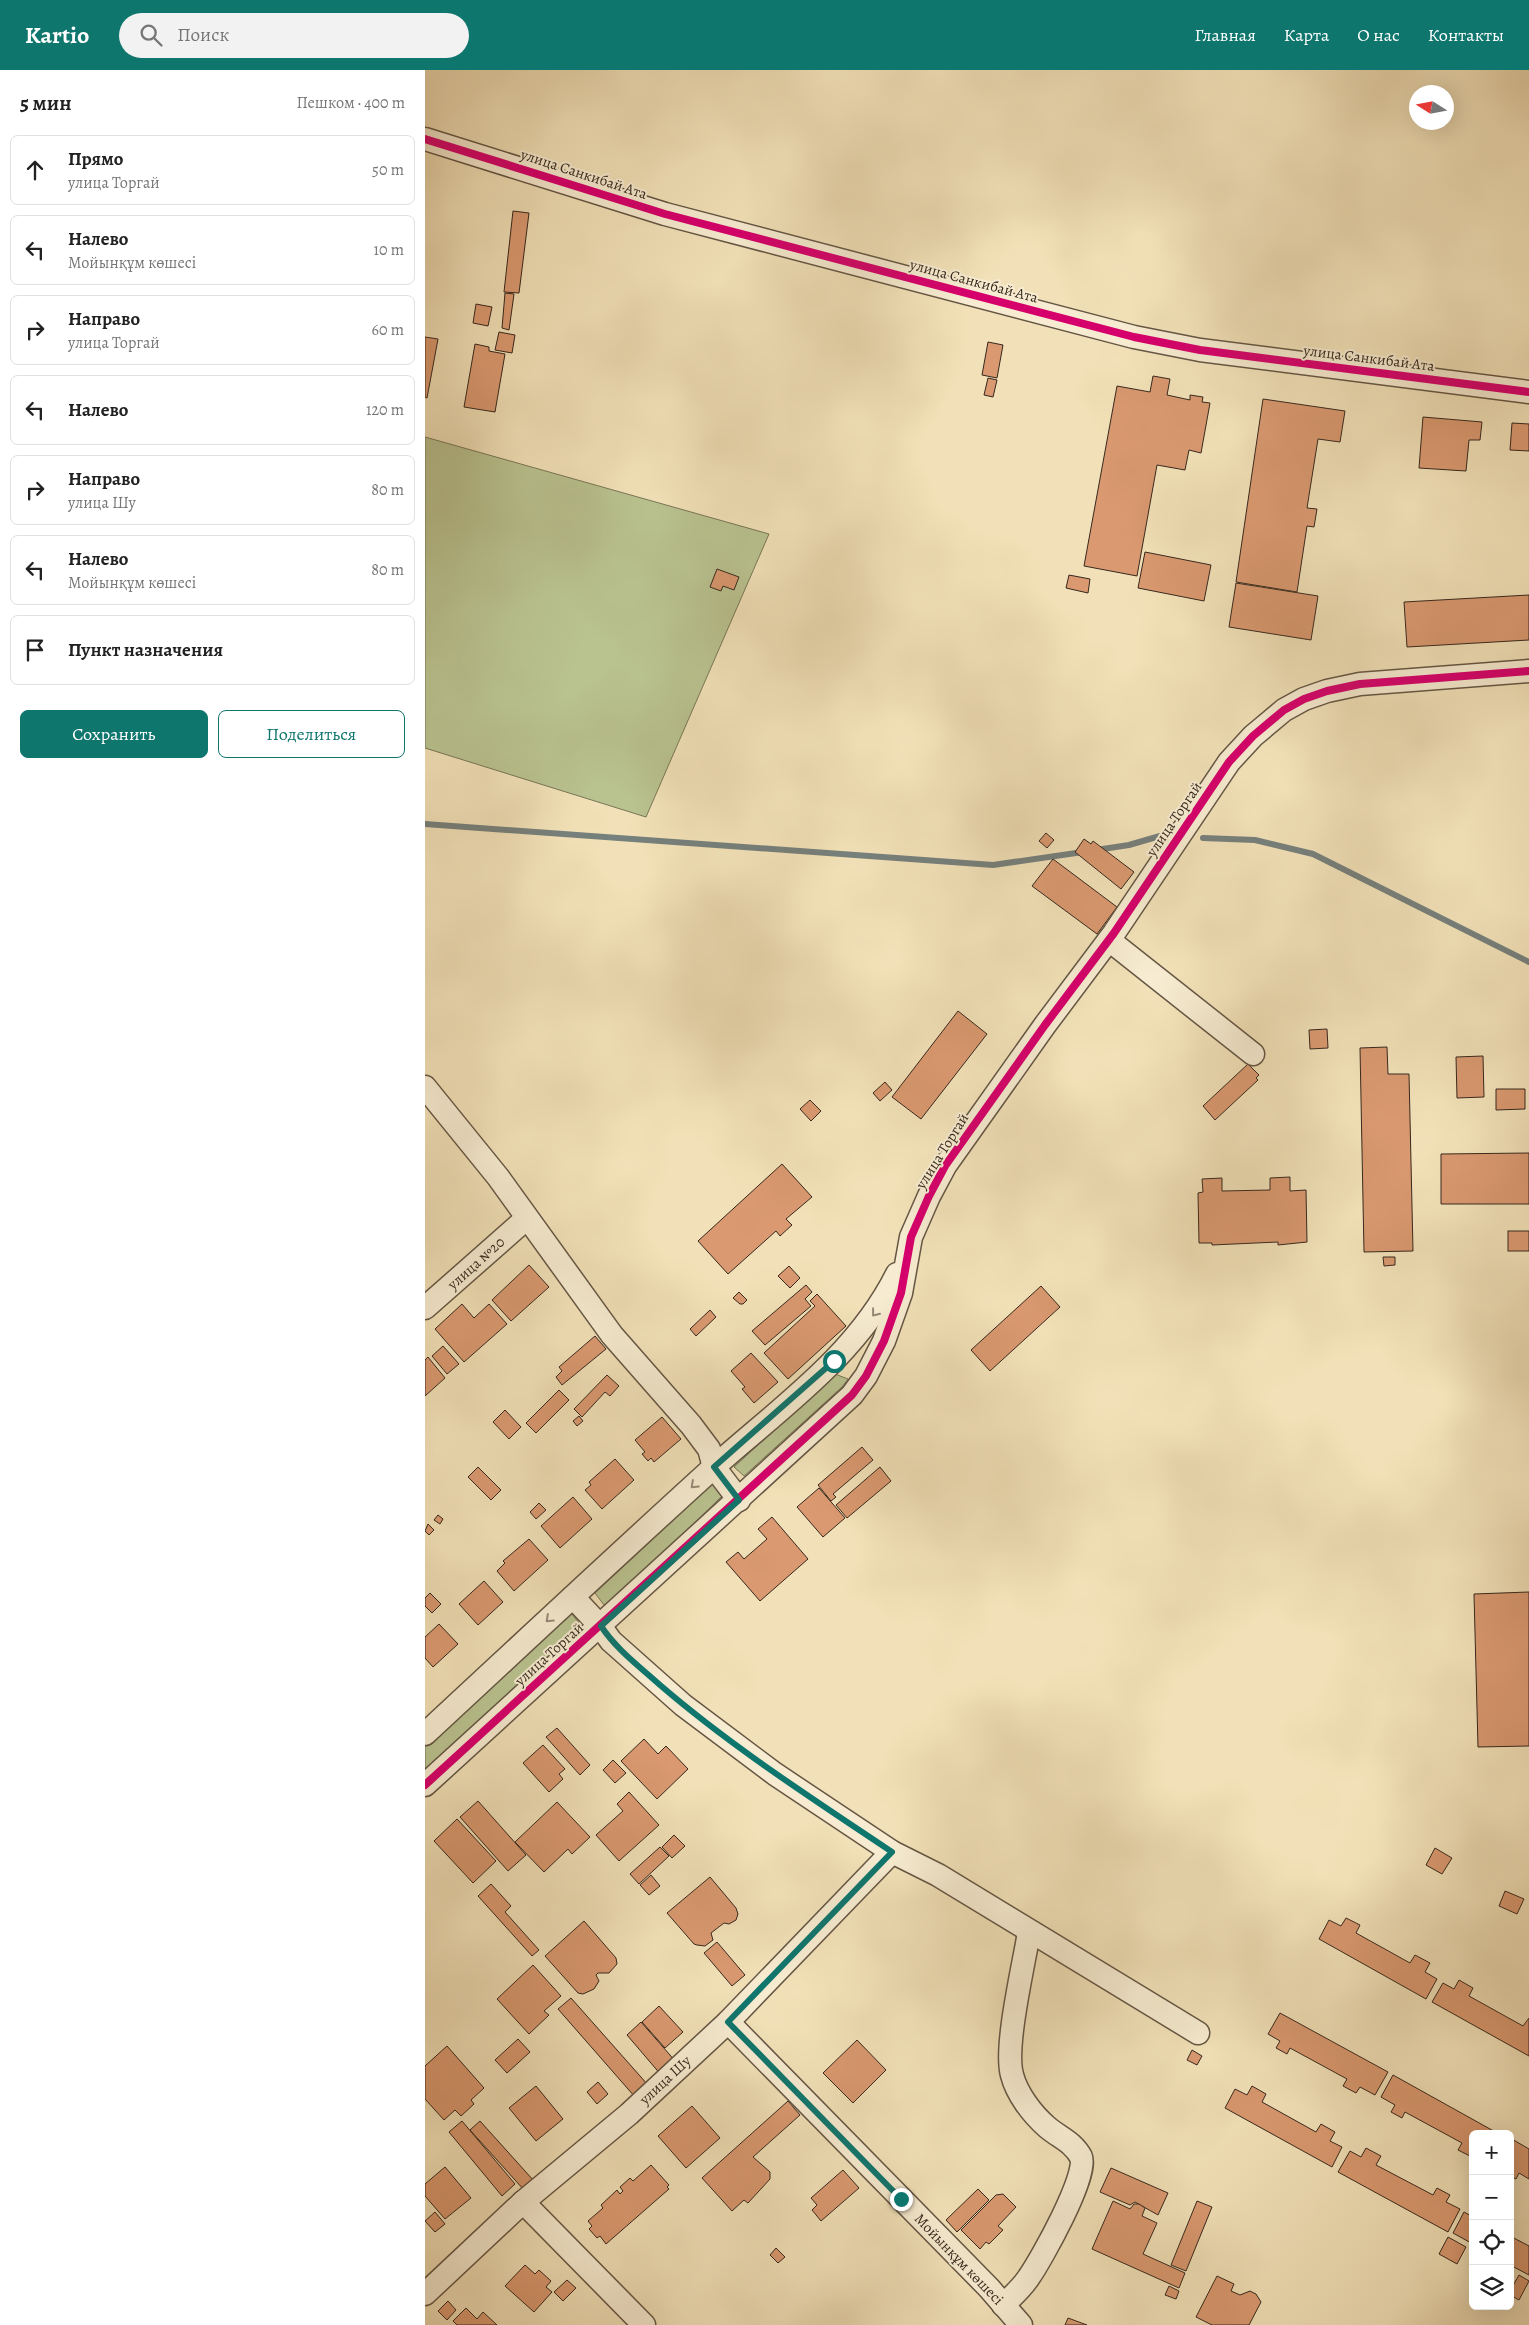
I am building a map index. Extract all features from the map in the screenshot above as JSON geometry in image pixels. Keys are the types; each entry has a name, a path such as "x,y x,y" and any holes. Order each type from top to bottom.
{"street":[{"name":"улица Санкибай Ата","path":"425,139 665,214 1134,337 1200,350 1529,392"},
{"name":"улица Торгай","path":"425,1785 739,1500 851,1395 866,1376 884,1341 896,1310 906,1272 911,1237 945,1166 1045,1025 1109,940 1229,762 1253,736 1284,710 1304,699 1327,691 1360,684 1529,671"},
{"path":"1109,940 1253,1054"},
{"path":"425,1087 498,1177 612,1335 691,1424 709,1450 714,1467 739,1500"},
{"name":"улица №20","path":"425,1308 527,1218"},
{"name":"улица Торгай","path":"425,1734 714,1467 834,1361 855,1339 880,1306 907,1255"},
{"path":"573,1597 601,1626 611,1641 683,1705 775,1774 892,1852 938,1875 1198,2033"},
{"name":"улица Шу","path":"425,2294 523,2202 629,2114 728,2022 892,1852"},
{"path":"1003,2305 1017,2293 1030,2276 1049,2244 1080,2177 1082,2159 1071,2143 1047,2127 1026,2104 1011,2072 1013,2027 1029,1932"},
{"name":"Мойынқұм көшесі","path":"728,2022 1021,2325"},
{"path":"523,2202 644,2325"}],"green space":[{"path":"425,437 769,534 646,817 425,748"},
{"path":"835,1374 848,1379 842,1387 744,1476 734,1467"},
{"path":"714,1482 722,1496 607,1609 595,1593"},
{"path":"571,1613 584,1629 425,1770 425,1744"}],"building":[{"path":"513,211 529,213 519,293 504,292"},
{"path":"505,293 514,294 509,330 502,328"},
{"path":"476,304 492,307 488,326 473,323"},
{"path":"499,332 515,335 512,353 495,350"},
{"path":"425,337 438,339 427,398 425,397"},
{"path":"988,342 1003,345 997,378 982,375"},
{"path":"475,344 489,347 489,351 505,354 495,412 464,407"},
{"path":"1153,376 1170,379 1167,395 1190,400 1190,395 1203,397 1202,402 1210,403 1201,453 1189,450 1185,470 1157,465 1137,576 1084,566 1117,386 1150,392"},
{"path":"988,378 997,380 993,397 984,395"},
{"path":"1263,399 1345,411 1340,442 1318,439 1307,508 1317,509 1314,527 1307,526 1297,592 1236,582"},
{"path":"1423,417 1482,422 1480,440 1469,440 1466,471 1419,468"},
{"path":"1512,423 1529,424 1529,451 1510,450"},
{"path":"1145,552 1211,565 1204,601 1138,588"},
{"path":"717,569 739,577 734,590 723,586 721,591 710,587"},
{"path":"1069,575 1090,579 1088,593 1066,588"},
{"path":"1236,583 1318,596 1311,640 1229,627"},
{"path":"1529,595 1529,640 1407,647 1404,602"},
{"path":"1046,833 1054,840 1047,848 1039,841"},
{"path":"1084,839 1091,844 1093,841 1134,872 1121,889 1075,852"},
{"path":"1053,859 1117,907 1097,934 1032,886"},
{"path":"958,1011 987,1034 921,1119 892,1097"},
{"path":"1327,1029 1328,1048 1310,1049 1309,1030"},
{"path":"1387,1047 1388,1074 1409,1074 1413,1251 1364,1252 1360,1048"},
{"path":"1483,1056 1484,1097 1457,1098 1456,1057"},
{"path":"1248,1064 1259,1075 1256,1078 1258,1080 1215,1120 1203,1106"},
{"path":"885,1082 892,1090 880,1101 873,1093"},
{"path":"1496,1089 1525,1089 1525,1109 1496,1110"},
{"path":"810,1100 821,1111 811,1121 800,1109"},
{"path":"1529,1153 1529,1204 1441,1204 1441,1154"},
{"path":"782,1164 812,1197 786,1219 792,1225 780,1236 776,1231 728,1274 698,1241"},
{"path":"1290,1177 1290,1191 1306,1190 1307,1242 1278,1245 1278,1242 1212,1245 1212,1243 1199,1243 1198,1193 1203,1192 1202,1179 1222,1178 1222,1191 1270,1190 1270,1178"},
{"path":"1508,1231 1529,1231 1529,1251 1508,1251"},
{"path":"1383,1257 1395,1257 1395,1265 1384,1266"},
{"path":"529,1265 549,1287 511,1321 492,1300"},
{"path":"789,1266 800,1278 790,1288 778,1276"},
{"path":"806,1285 812,1292 805,1299 811,1306 765,1345 752,1331"},
{"path":"1041,1286 1060,1307 990,1371 971,1350"},
{"path":"739,1292 747,1300 743,1304 740,1304 733,1298"},
{"path":"817,1294 846,1326 788,1379 764,1353 815,1306 810,1301"},
{"path":"462,1304 474,1318 489,1304 507,1324 464,1362 435,1329"},
{"path":"710,1310 716,1317 696,1336 690,1329"},
{"path":"595,1336 606,1349 562,1385 556,1377 562,1371 559,1367"},
{"path":"443,1346 459,1364 447,1374 432,1356"},
{"path":"751,1353 778,1382 754,1403 742,1389 745,1387 731,1371"},
{"path":"428,1357 445,1378 425,1396 425,1360"},
{"path":"607,1375 619,1386 610,1396 605,1392 582,1417 574,1409"},
{"path":"559,1390 569,1400 536,1433 526,1423"},
{"path":"505,1410 521,1427 509,1439 493,1422"},
{"path":"579,1416 583,1421 577,1426 573,1421"},
{"path":"662,1417 681,1439 654,1462 651,1458 648,1461 642,1454 645,1452 635,1440"},
{"path":"862,1447 873,1460 833,1494 836,1497 831,1501 818,1485"},
{"path":"615,1459 634,1480 602,1509 585,1490 591,1485 589,1482"},
{"path":"478,1467 501,1490 491,1500 468,1477"},
{"path":"880,1467 891,1481 847,1518 836,1505"},
{"path":"819,1488 845,1518 823,1537 797,1507"},
{"path":"573,1497 592,1519 560,1548 541,1526"},
{"path":"539,1503 546,1510 536,1519 530,1512"},
{"path":"438,1515 443,1519 440,1524 434,1520"},
{"path":"772,1517 808,1559 760,1601 726,1562 738,1552 744,1559 767,1539 758,1529"},
{"path":"428,1524 434,1530 429,1535 425,1531"},
{"path":"529,1539 548,1560 514,1591 497,1571 505,1563 503,1561"},
{"path":"484,1581 503,1602 478,1625 459,1604"},
{"path":"1529,1592 1529,1746 1478,1747 1474,1594"},
{"path":"430,1593 441,1604 432,1613 425,1606 425,1598"},
{"path":"439,1624 458,1644 433,1667 425,1658 425,1637"},
{"path":"557,1728 590,1765 580,1775 546,1737"},
{"path":"644,1739 658,1754 666,1746 688,1769 657,1799 621,1761"},
{"path":"543,1745 565,1769 559,1774 563,1779 549,1792 523,1763"},
{"path":"613,1760 626,1773 615,1783 603,1770"},
{"path":"629,1792 659,1825 619,1861 596,1835 623,1811 617,1804"},
{"path":"478,1801 526,1855 508,1871 460,1817"},
{"path":"557,1802 590,1837 572,1854 568,1849 544,1872 515,1842"},
{"path":"457,1819 496,1861 473,1883 434,1841"},
{"path":"674,1835 685,1846 672,1858 662,1847"},
{"path":"660,1847 669,1856 639,1884 630,1874"},
{"path":"1435,1848 1452,1858 1442,1874 1426,1865"},
{"path":"651,1875 660,1886 649,1895 640,1885"},
{"path":"710,1877 736,1908 738,1914 736,1920 729,1924 724,1923 711,1933 713,1940 705,1946 697,1945 694,1944 667,1913"},
{"path":"491,1884 511,1906 505,1912 539,1950 532,1956 478,1896"},
{"path":"1505,1891 1524,1899 1517,1914 1499,1906"},
{"path":"1346,1918 1360,1925 1356,1933 1410,1963 1415,1955 1430,1963 1425,1972 1437,1979 1426,1999 1319,1939 1329,1920 1341,1926"},
{"path":"584,1921 616,1958 617,1964 609,1973 598,1973 596,1975 599,1981 594,1989 583,1994 578,1993 545,1956"},
{"path":"717,1942 745,1975 732,1986 704,1953"},
{"path":"533,1965 561,1996 544,2011 549,2015 529,2034 497,1999"},
{"path":"1459,1980 1473,1988 1469,1996 1523,2026 1529,2018 1529,2056 1432,2002 1443,1983 1454,1989"},
{"path":"571,1998 648,2085 635,2097 558,2009"},
{"path":"659,2006 683,2032 665,2048 642,2022"},
{"path":"1280,2013 1388,2072 1375,2095 1360,2087 1356,2093 1343,2086 1347,2079 1290,2048 1287,2054 1276,2048 1280,2041 1268,2034"},
{"path":"641,2022 677,2063 662,2076 627,2035"},
{"path":"518,2039 530,2052 507,2073 495,2060"},
{"path":"857,2040 886,2070 853,2103 823,2073"},
{"path":"447,2046 484,2088 471,2100 474,2104 461,2116 455,2110 444,2120 425,2099 425,2066"},
{"path":"1192,2050 1202,2056 1197,2065 1187,2060"},
{"path":"1393,2075 1492,2130 1469,2130 1469,2156 1458,2150 1462,2143 1405,2112 1402,2118 1391,2112 1395,2105 1381,2097"},
{"path":"598,2082 608,2094 597,2104 587,2092"},
{"path":"536,2086 563,2119 536,2141 509,2108"},
{"path":"1252,2086 1266,2094 1262,2102 1316,2132 1321,2124 1335,2132 1330,2141 1342,2147 1332,2167 1225,2108 1235,2089 1247,2095"},
{"path":"788,2101 800,2115 753,2157 770,2172 770,2179 748,2203 744,2200 732,2211 702,2178"},
{"path":"692,2106 720,2138 686,2168 658,2136"},
{"path":"462,2121 515,2184 502,2196 449,2132"},
{"path":"480,2121 534,2181 524,2190 470,2130"},
{"path":"1514,2140 1529,2149 1529,2179 1519,2173 1516,2179 1514,2178"},
{"path":"1366,2148 1381,2156 1376,2165 1433,2195 1437,2188 1450,2195 1446,2202 1460,2209 1448,2232 1338,2172 1350,2151 1361,2157"},
{"path":"651,2165 669,2185 667,2187 669,2189 606,2244 600,2236 597,2238 589,2229 592,2226 588,2221 603,2208 601,2205 617,2190 620,2194 623,2191 620,2187 630,2178 633,2181"},
{"path":"445,2167 471,2198 445,2219 425,2196 425,2184"},
{"path":"1111,2168 1168,2193 1158,2215 1135,2202 1130,2205 1100,2192"},
{"path":"843,2170 859,2188 821,2221 812,2210 817,2205 811,2198"},
{"path":"978,2189 989,2200 957,2232 946,2220"},
{"path":"1003,2194 1016,2207 998,2226 1003,2230 989,2244 986,2242 980,2249 961,2230 996,2195"},
{"path":"1113,2201 1130,2209 1134,2204 1139,2204 1145,2208 1142,2216 1157,2223 1143,2254 1185,2273 1179,2288 1092,2249"},
{"path":"1197,2201 1212,2207 1186,2271 1171,2265"},
{"path":"435,2212 445,2224 435,2232 425,2221"},
{"path":"1464,2212 1469,2215 1469,2242 1453,2233"},
{"path":"1448,2237 1466,2247 1457,2264 1439,2254"},
{"path":"1514,2238 1529,2246 1529,2275 1514,2267"},
{"path":"776,2248 785,2257 778,2263 770,2255"},
{"path":"525,2265 535,2274 539,2270 551,2281 546,2287 552,2292 534,2312 505,2286"},
{"path":"1519,2275 1529,2281 1519,2300 1514,2297 1514,2284"},
{"path":"1217,2276 1234,2284 1231,2291 1240,2295 1250,2291 1256,2294 1261,2302 1249,2325 1212,2325 1196,2317"},
{"path":"567,2280 576,2288 563,2301 554,2292"},
{"path":"1169,2286 1179,2291 1176,2299 1165,2295"},
{"path":"448,2301 456,2310 447,2320 438,2311"},
{"path":"466,2308 477,2319 483,2312 497,2325 457,2325 453,2321"},
{"path":"1068,2318 1087,2325 1065,2325"}],"waterway":[{"path":"425,824 993,865 1083,852"},
{"path":"1096,850 1129,845 1160,836"},
{"path":"1203,838 1255,840 1313,854 1529,962"}],"cycle path":[{"path":"425,139 665,214 1134,337 1200,350 1529,392"},
{"path":"425,1785 852,1395 866,1376 884,1341 901,1293 911,1237 945,1166 1045,1025 1114,933 1229,762 1253,736 1284,710 1304,699 1327,691 1360,684 1529,671"}],"route":[{"path":"834,1361 714,1467 739,1500 601,1626 611,1641 683,1705 775,1774 892,1852 728,2022 901,2199"}]}
